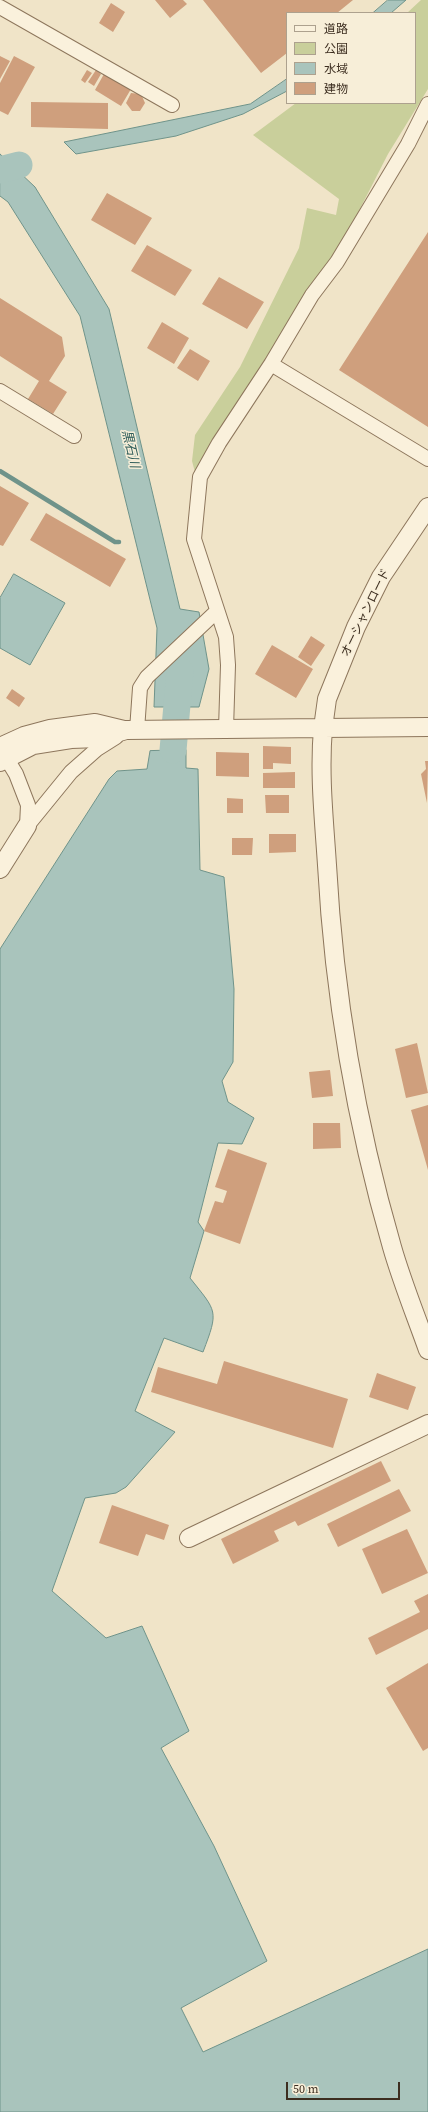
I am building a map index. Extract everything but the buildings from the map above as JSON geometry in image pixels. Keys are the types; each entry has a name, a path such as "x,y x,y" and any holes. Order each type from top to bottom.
{"street":[{"path":"0,7 172,105"},
{"path":"226,729 228,665 226,637 194,539 200,477 218,443 271,364 312,294 337,262 408,144 428,104"},
{"path":"271,364 428,459"},
{"path":"0,391 74,436"},
{"name":"オーシャンロード","path":"428,507 381,577 356,627 327,699 320,761 328,890 335,965 346,1048 363,1136 392,1248 428,1350"},
{"path":"137,730 140,688 147,677 217,611"},
{"path":"27,826 28,805 16,774 1,752 24,736 50,729 95,723 137,730 200,728 428,727"},
{"path":"0,869 27,826 71,772 97,749 137,730"},
{"path":"189,1538 428,1424"}],"green space":[{"path":"421,0 428,0 428,89 388,154 344,240 196,476 192,461 195,435 240,367 299,248 307,208 336,215 339,199 253,135 295,104 416,104 416,12 408,12"}],"water":[{"path":"388,0 406,0 392,12 374,12"},
{"path":"286,80 286,92 243,114 176,136 76,154 64,142 250,104"},
{"path":"0,154 35,187 109,309 180,609 199,612 209,669 199,707 154,707 157,628 80,316 8,202 0,196"},
{"path":"14,574 65,603 30,665 0,648 0,598"},
{"path":"186,750 186,768 198,769 200,870 224,877 234,989 233,1062 222,1081 228,1102 254,1118 242,1144 218,1143 198,1222 204,1231 190,1278 206,1298 213,1312 212,1328 203,1352 164,1338 135,1411 175,1432 126,1487 116,1493 85,1498 52,1591 106,1638 142,1626 189,1731 161,1748 214,1846 267,1961 181,2008 203,2052 428,1949 428,2112 0,2112 0,949 109,779 117,771 147,769 150,751"}],"waterway":[{"path":"0,170 19,165"},
{"path":"0,471 115,542 119,542"},
{"name":"黒石川","path":"173,750 180,671"}]}
